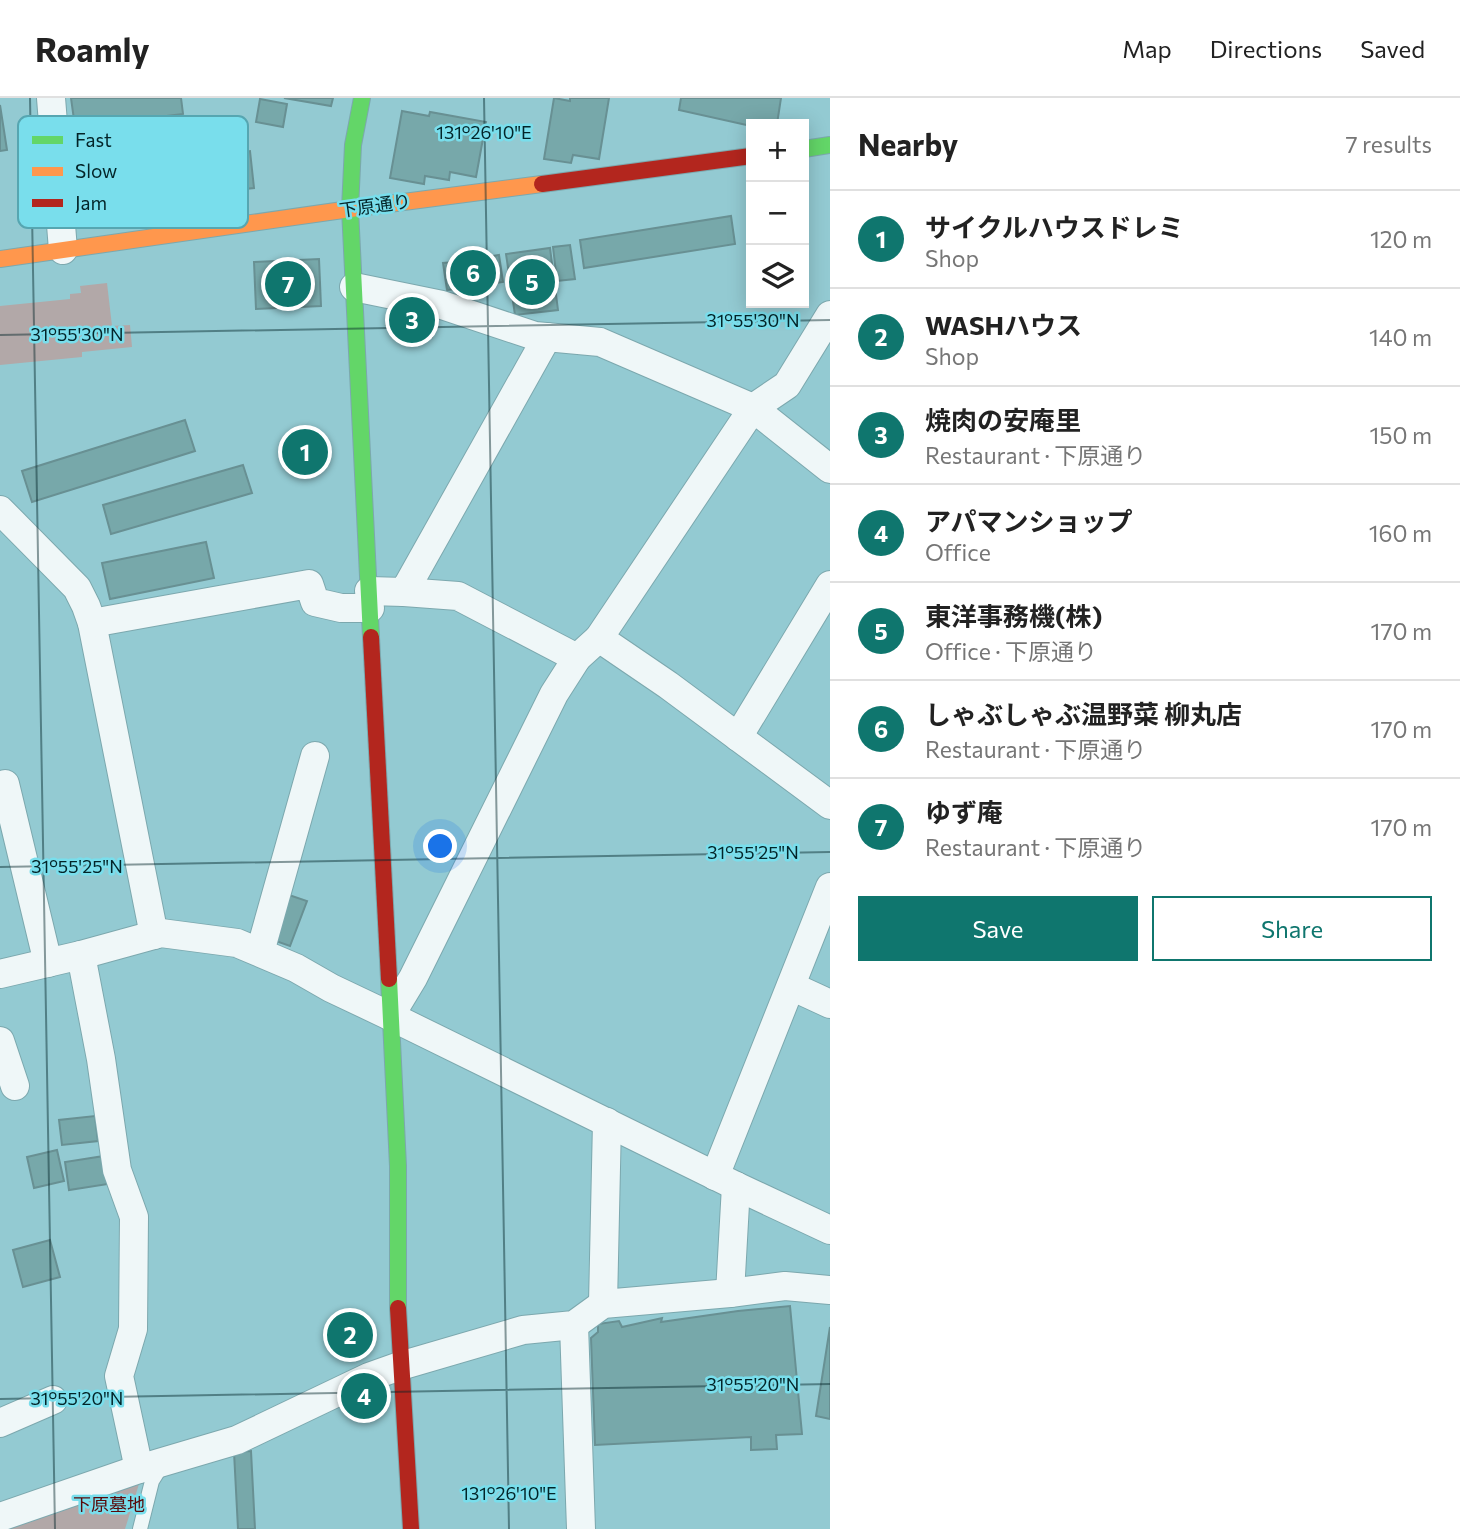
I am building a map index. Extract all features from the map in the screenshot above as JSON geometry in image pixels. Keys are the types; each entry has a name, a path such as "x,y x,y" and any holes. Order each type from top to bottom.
{"street":[{"path":"51,98 52,116"},
{"path":"362,98 353,145 351,209 398,1166 397,1290 400,1366 411,1529"},
{"path":"809,148 830,145"},
{"name":"下原通り","path":"248,224 746,157"},
{"path":"61,228 63,250"},
{"name":"下原通り","path":"0,259 218,228"},
{"path":"354,287 442,305 535,336 600,342 753,408 830,468"},
{"path":"390,1016 413,978 554,694 576,658 599,638 753,408 787,384 830,315"},
{"path":"404,592 547,337"},
{"path":"0,510 77,588 86,606 92,624 154,935"},
{"path":"92,624 309,584 316,602 341,608 404,592 458,596 576,658"},
{"path":"738,737 830,585"},
{"path":"599,638 830,805"},
{"path":"260,952 315,756"},
{"path":"5,784 48,963"},
{"path":"730,1293 725,1181 791,986 830,887"},
{"path":"1,971 48,963 160,933 236,943 296,968 331,988 830,1230"},
{"path":"81,955 101,1059 117,1170 134,1217 133,1329 119,1376 152,1465"},
{"path":"791,986 830,1004"},
{"path":"0,1041 15,1086"},
{"path":"603,1304 607,1122"},
{"path":"0,1517 152,1465 237,1440 369,1377 400,1366 523,1329 575,1325 603,1304 785,1286 830,1290"},
{"path":"575,1325 580,1529"},
{"path":"0,1423 53,1400"}],"lane":[{"path":"140,1529 152,1481 152,1465"}],"green space":[{"path":"107,283 112,326 130,325 132,347 82,352 82,357 0,365 0,306 70,299 70,294 81,293 80,286"},
{"name":"下原墓地","path":"143,1471 125,1529 0,1529"}],"building":[{"path":"71,98 181,98 183,114 166,116 73,116"},
{"path":"284,98 333,98 331,106"},
{"path":"554,98 570,101 570,98 609,98 599,159 573,155 571,163 544,159"},
{"path":"681,98 781,98 778,119 746,119 746,125 679,110"},
{"path":"260,99 287,104 283,127 256,122"},
{"path":"0,105 7,150 0,151"},
{"path":"402,111 429,116 430,112 486,122 476,177 450,172 449,180 425,176 424,184 390,178"},
{"path":"248,151 254,188 248,189"},
{"path":"731,216 735,244 584,268 580,240"},
{"path":"570,245 575,279 557,281 553,247"},
{"path":"550,248 558,310 515,315 506,254"},
{"path":"486,250 487,257 499,255 503,282 447,290 443,263 455,262 454,255"},
{"path":"319,259 321,306 256,309 254,262"},
{"path":"392,304 437,316 432,337 386,325"},
{"path":"185,420 195,451 32,502 22,471"},
{"path":"288,435 330,450 322,470 281,455"},
{"path":"243,465 252,493 111,534 103,505"},
{"path":"206,542 214,578 110,599 102,563"},
{"path":"286,894 307,901 290,946 270,939"},
{"path":"95,1116 98,1141 62,1145 59,1120"},
{"path":"57,1150 64,1181 34,1188 27,1157"},
{"path":"104,1156 108,1184 69,1190 65,1162"},
{"path":"50,1240 60,1277 23,1287 13,1250"},
{"path":"790,1306 802,1434 776,1435 777,1449 751,1450 751,1437 595,1445 591,1338 598,1332 598,1324 619,1321 622,1327 662,1318 661,1322"},
{"path":"371,1322 372,1347 330,1348 329,1324"},
{"path":"830,1327 830,1419 816,1416"},
{"path":"373,1387 378,1389 379,1406 335,1407"},
{"path":"251,1451 255,1529 238,1529 234,1452"}],"traffic: fast":[{"path":"362,98 353,145 350,209 371,637"},
{"path":"809,148 830,145"},
{"path":"389,979 398,1166 398,1308"}],"traffic: slow":[{"path":"248,224 542,184"},
{"path":"0,259 217,228"}],"traffic: jam":[{"path":"542,184 746,157"},
{"path":"371,637 389,979"},
{"path":"398,1308 411,1529"}],"place":[{"name":"しゃぶしゃぶ温野菜 柳丸店","path":"473,273"},
{"name":"東洋事務機(株)","path":"532,282"},
{"name":"ゆず庵","path":"288,284"},
{"name":"焼肉の安庵里","path":"412,320"},
{"name":"サイクルハウスドレミ","path":"305,452"},
{"name":"WASHハウス","path":"350,1335"},
{"name":"アパマンショップ","path":"364,1396"}]}
